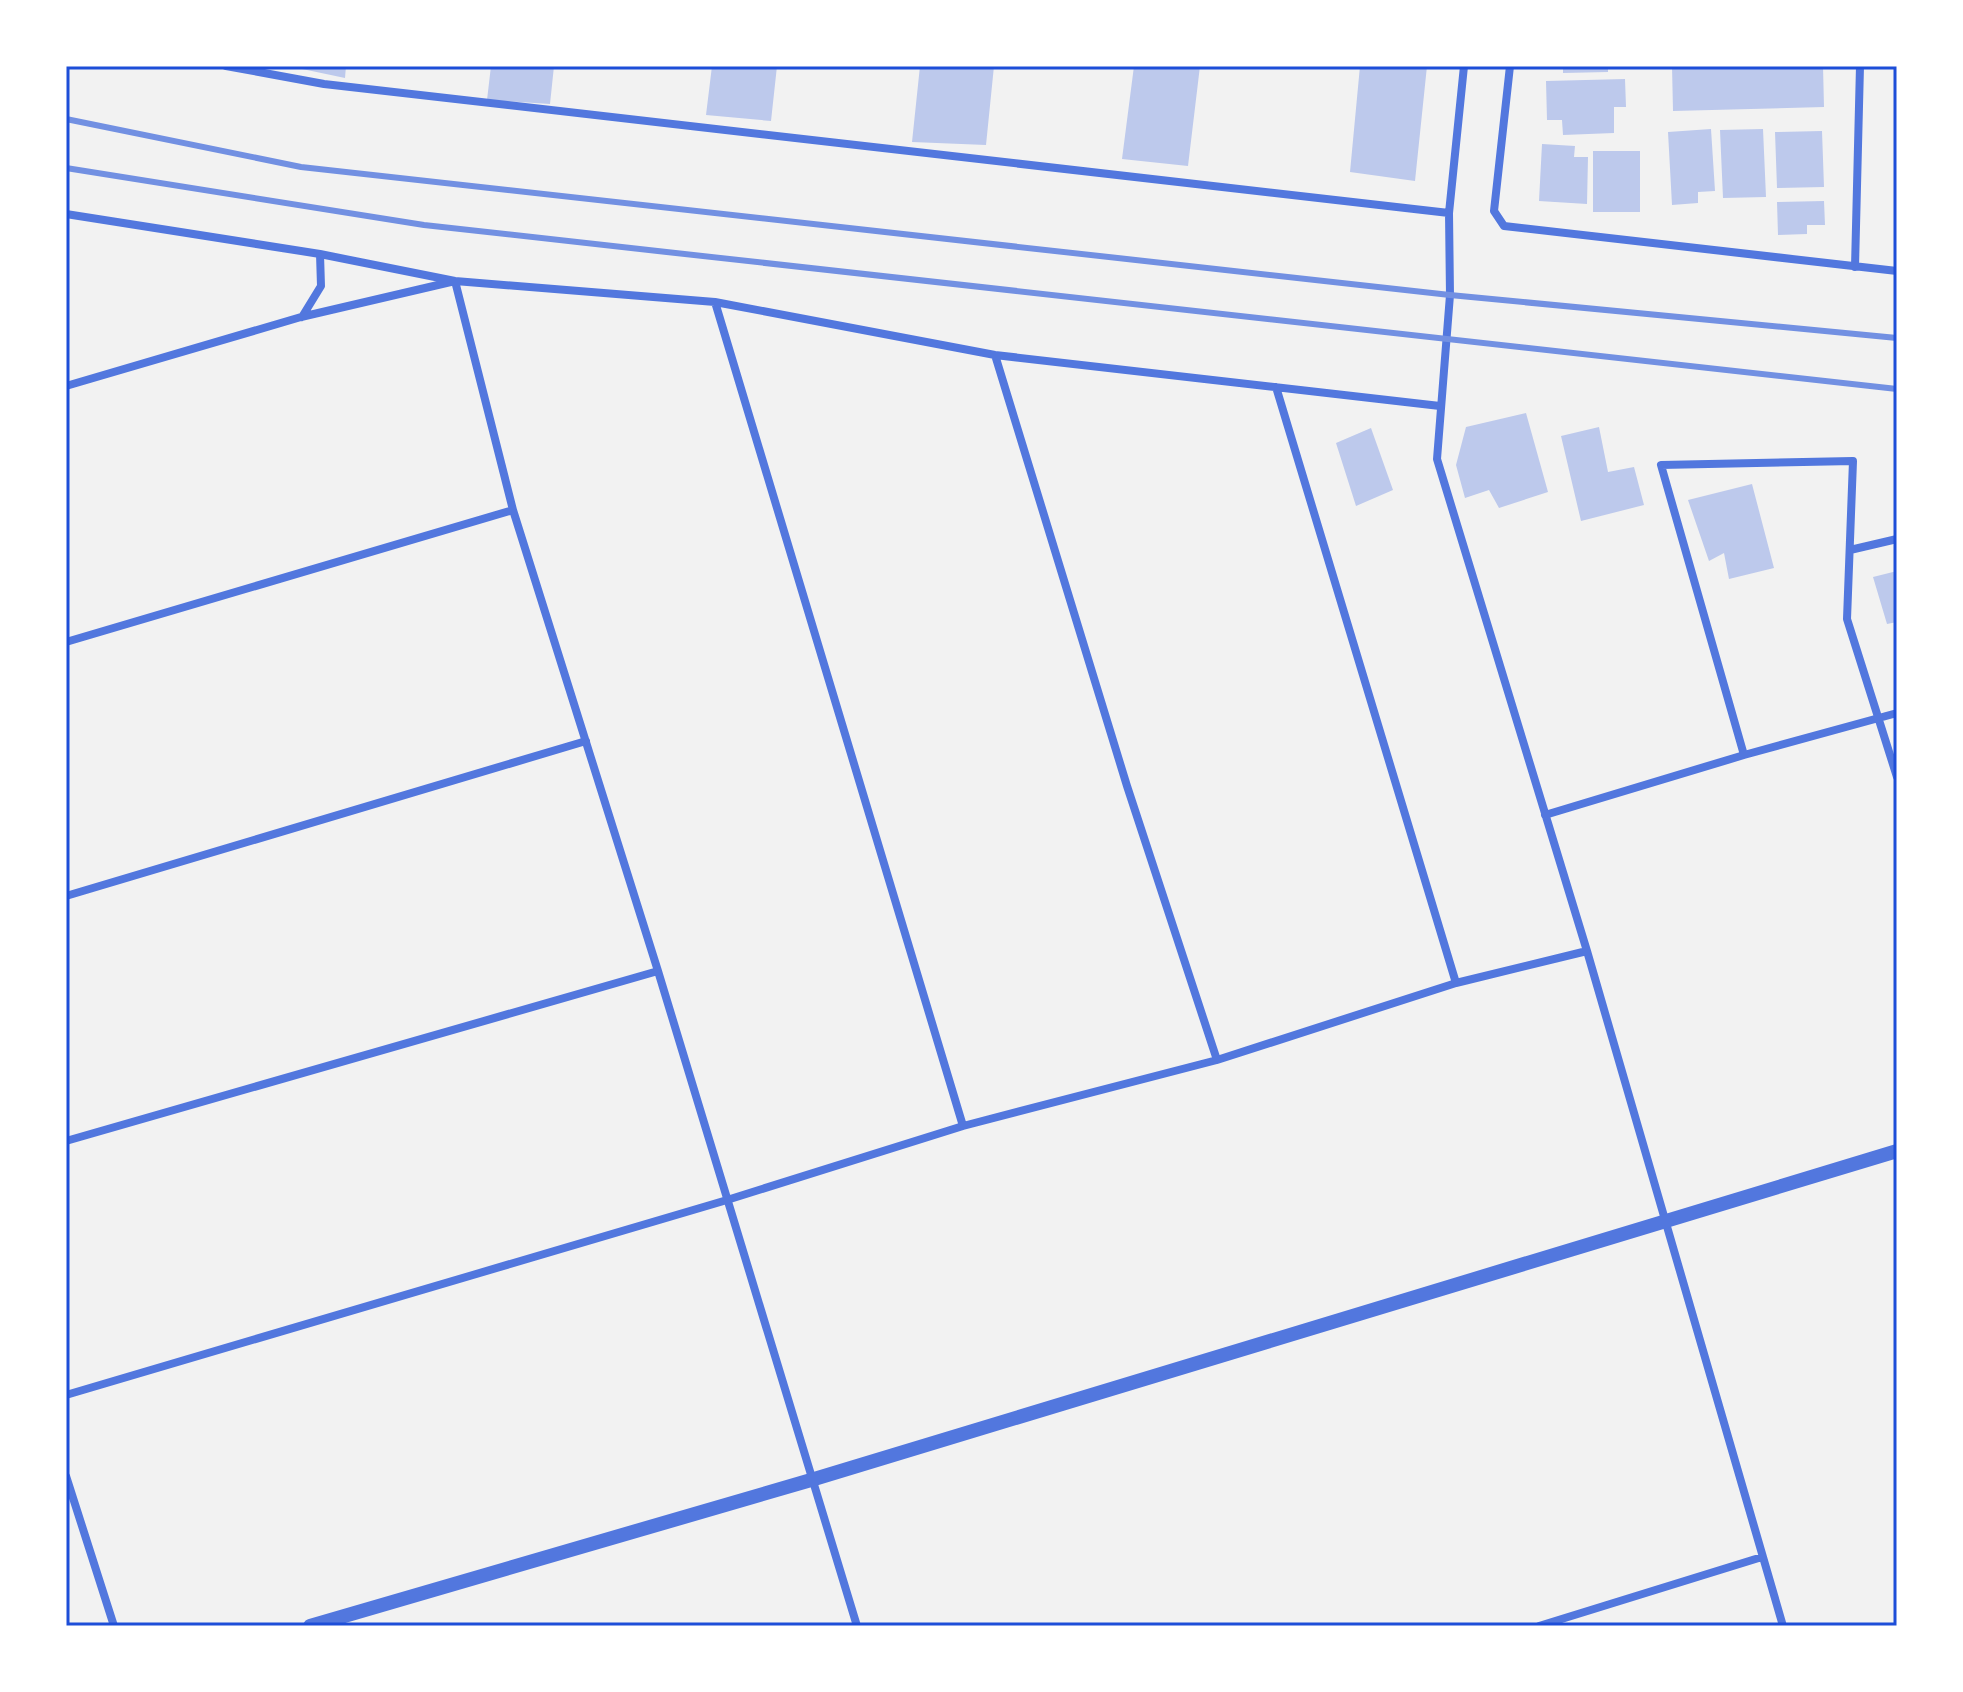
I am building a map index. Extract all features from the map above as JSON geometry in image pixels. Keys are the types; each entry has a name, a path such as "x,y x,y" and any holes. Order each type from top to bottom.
{"street":[{"path":"226,66 324,84 1449,213"},
{"path":"1464,66 1449,213 1450,295 1437,459 1587,951 1783,1626"},
{"path":"1510,66 1494,211 1504,226 1897,271"},
{"path":"1855,267 1860,66"},
{"path":"66,214 320,254 455,281 715,302 995,355 1440,406"},
{"path":"301,317 321,286 320,254"},
{"path":"66,386 301,317 455,281"},
{"path":"455,281 513,510 658,971 857,1626"},
{"path":"715,302 963,1126"},
{"path":"995,355 1127,786 1217,1060"},
{"path":"1276,387 1456,983"},
{"path":"1744,755 1661,465 1853,461 1847,619 1897,777"},
{"path":"66,642 513,510"},
{"path":"1850,550 1897,539"},
{"path":"1545,815 1897,713"},
{"path":"66,896 586,741"},
{"path":"66,1395 727,1200 963,1126 1217,1060 1456,983 1587,951"},
{"path":"66,1141 658,971"},
{"path":"310,1626 811,1480 1897,1151"},
{"path":"66,1476 114,1626"},
{"path":"1539,1626 1762,1557"}],"building":[{"path":"288,66 346,66 345,78"},
{"path":"491,66 554,66 550,104 487,100"},
{"path":"712,66 777,66 771,121 706,115"},
{"path":"920,66 994,66 986,145 912,142"},
{"path":"1134,66 1200,66 1188,166 1122,159"},
{"path":"1360,66 1427,66 1415,181 1350,172"},
{"path":"1563,66 1608,66 1608,72 1563,73"},
{"path":"1672,66 1823,66 1824,107 1673,111"},
{"path":"1625,79 1626,107 1614,107 1614,133 1563,135 1562,120 1547,120 1546,81"},
{"path":"1711,129 1715,191 1698,192 1698,203 1672,205 1668,132"},
{"path":"1763,129 1766,197 1723,198 1720,130"},
{"path":"1822,131 1824,187 1777,188 1775,132"},
{"path":"1542,144 1575,146 1574,157 1588,157 1587,204 1539,201"},
{"path":"1593,151 1640,151 1640,212 1593,212"},
{"path":"1824,201 1825,225 1807,225 1807,234 1778,235 1777,202"},
{"path":"1526,413 1548,492 1499,508 1489,490 1465,498 1456,465 1466,427"},
{"path":"1599,427 1608,472 1634,467 1644,505 1581,521 1561,436"},
{"path":"1371,428 1393,490 1356,506 1336,443"},
{"path":"1752,484 1774,568 1729,579 1724,553 1709,561 1688,500"},
{"path":"1897,571 1897,622 1887,624 1873,577"}],"railway":[{"path":"66,119 301,167 1450,295 1897,338"},
{"path":"66,168 424,225 1897,389"}]}
